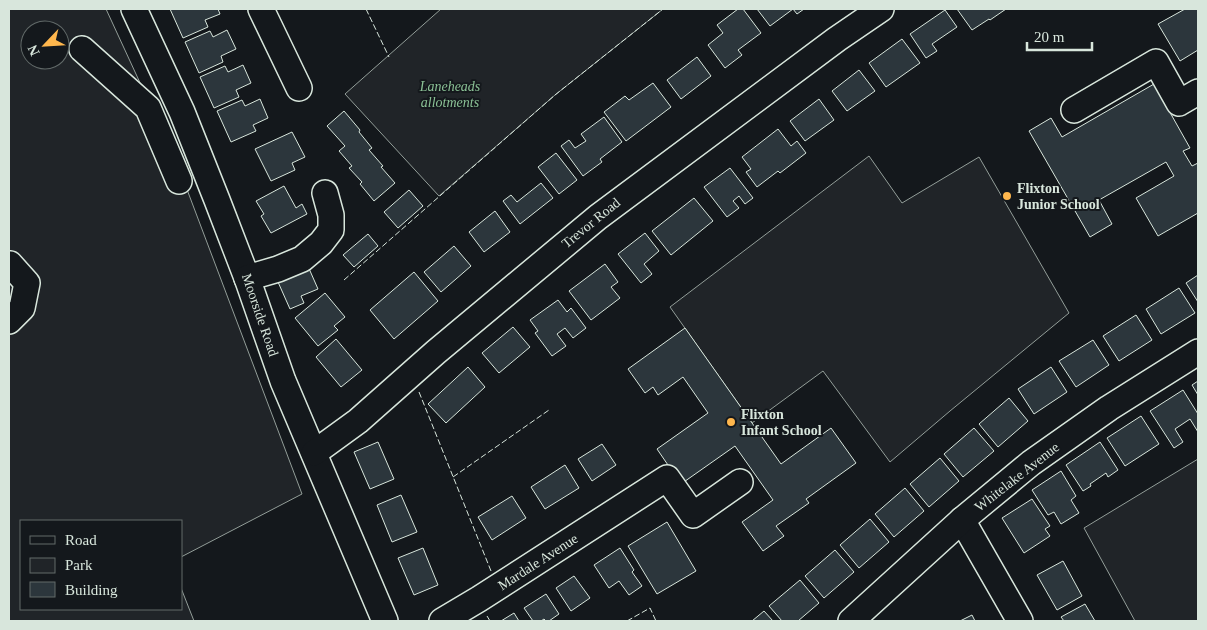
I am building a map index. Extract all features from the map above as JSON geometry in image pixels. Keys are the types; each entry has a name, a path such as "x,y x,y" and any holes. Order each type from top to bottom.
{"street":[{"name":"Moorside Road","path":"134,9 182,112 247,278 283,381 385,621"},
{"path":"261,9 299,88"},
{"name":"Trevor Road","path":"314,453 358,421 436,352 598,217 837,39 881,9"},
{"path":"82,49 148,108 179,181"},
{"path":"1074,110 1156,62 1179,103 1198,92"},
{"path":"247,278 302,260 321,243 331,230 331,215 326,193"},
{"path":"9,321 22,308 27,283 10,264"},
{"name":"Whitelake Avenue","path":"851,621 962,520 1031,463 1109,408 1198,352"},
{"name":"Mardale Avenue","path":"442,621 667,478 693,515 740,482"},
{"path":"962,520 1020,621"}],"green space":[{"path":"9,9 106,9 177,163 302,494 182,556 182,520 20,520 20,610 182,610 182,591 194,621 9,621"},
{"name":"Laneheads allotments","path":"441,9 663,9 555,95 439,196 345,94"},
{"path":"869,156 902,203 979,157 1069,313 890,462 823,371 752,423 670,307"},
{"path":"1198,459 1198,621 1135,621 1084,528"}],"building":[{"path":"170,9 218,9 220,14 205,20 208,27 183,38"},
{"path":"738,9 743,9 761,33 738,50 742,55 725,68 708,45 723,33 717,25"},
{"path":"757,9 793,9 770,26"},
{"path":"793,9 804,9 797,14"},
{"path":"957,9 1006,9 972,30"},
{"path":"1185,9 1197,9 1198,11 1198,50 1180,61 1158,24"},
{"path":"945,10 957,27 932,44 937,51 926,58 910,34"},
{"path":"227,30 236,49 221,56 223,62 199,73 185,42 210,31 213,37"},
{"path":"902,39 920,63 886,87 869,63"},
{"path":"697,57 711,76 681,99 667,80"},
{"path":"243,65 251,83 236,90 239,97 214,108 200,77 225,66 228,72"},
{"path":"859,70 875,91 847,111 832,91"},
{"path":"653,83 671,107 626,141 604,112 625,96 629,100"},
{"path":"1154,84 1190,148 1183,151 1192,166 1198,163 1198,213 1158,236 1136,198 1174,176 1166,162 1099,200 1112,224 1090,237 1029,131 1051,118 1062,137"},
{"path":"260,99 268,118 253,125 256,131 231,142 217,111 242,100 245,106"},
{"path":"819,99 834,120 805,141 790,121"},
{"path":"344,111 372,148 369,150 383,166 381,167 395,183 374,201 360,184 362,182 349,168 352,166 339,151 345,146 327,126"},
{"path":"604,117 622,142 600,159 602,162 583,176 561,146 569,140 575,148 586,141 581,134"},
{"path":"778,129 791,146 797,141 806,153 780,173 778,171 757,187 746,172 751,169 742,157"},
{"path":"292,132 305,157 292,163 295,170 271,181 255,149"},
{"path":"556,153 577,180 559,194 538,167"},
{"path":"730,168 753,198 745,204 739,196 733,201 739,208 727,217 704,187"},
{"path":"541,183 553,198 520,224 503,201 511,195 517,202"},
{"path":"284,186 296,208 302,204 307,214 271,233 261,216 264,214 256,201"},
{"path":"409,190 423,206 398,228 384,212"},
{"path":"694,198 713,221 671,255 652,231"},
{"path":"495,211 510,232 484,252 469,232"},
{"path":"645,233 659,251 644,264 652,274 641,283 618,254"},
{"path":"368,234 378,246 354,267 343,255"},
{"path":"454,246 471,266 441,292 424,272"},
{"path":"307,264 318,289 301,296 304,303 290,309 278,282"},
{"path":"605,264 618,282 611,287 620,298 591,320 569,291"},
{"path":"414,272 438,301 394,339 370,310"},
{"path":"1198,275 1198,302 1186,283"},
{"path":"1179,288 1195,313 1161,334 1146,309"},
{"path":"325,293 345,317 334,326 338,330 318,346 295,318"},
{"path":"558,300 567,312 571,308 586,328 573,338 565,328 557,334 566,346 552,356 535,333 538,331 530,320"},
{"path":"1136,315 1152,340 1119,361 1103,336"},
{"path":"513,327 530,347 499,373 482,353"},
{"path":"685,328 781,464 831,428 856,463 806,499 809,503 776,526 784,536 763,551 742,522 773,500 735,446 681,484 657,449 708,413 683,377 658,395 653,387 645,393 628,369"},
{"path":"336,339 362,370 341,387 316,357"},
{"path":"1093,340 1109,365 1076,387 1059,361"},
{"path":"468,367 485,387 446,423 428,404"},
{"path":"1051,367 1067,392 1034,414 1018,389"},
{"path":"1198,381 1198,395 1192,385"},
{"path":"1183,390 1198,414 1198,432 1190,419 1175,429 1183,442 1174,448 1150,411"},
{"path":"1009,398 1028,421 998,447 979,424"},
{"path":"1141,416 1159,444 1125,466 1107,438"},
{"path":"974,428 994,451 963,477 944,454"},
{"path":"378,442 394,479 370,489 354,452"},
{"path":"1100,442 1118,470 1108,477 1106,473 1083,491 1066,465"},
{"path":"602,444 616,465 592,481 578,459"},
{"path":"940,458 959,481 929,507 910,484"},
{"path":"565,465 579,488 545,509 531,487"},
{"path":"1061,471 1076,496 1071,500 1079,513 1061,524 1054,512 1048,515 1032,490"},
{"path":"905,488 924,511 894,537 875,514"},
{"path":"401,495 417,532 392,542 377,505"},
{"path":"512,496 526,518 492,540 478,517"},
{"path":"1032,499 1050,526 1045,529 1050,536 1024,553 1002,518"},
{"path":"870,519 889,542 859,568 840,545"},
{"path":"667,522 696,571 657,594 628,546"},
{"path":"423,548 438,585 414,595 398,558"},
{"path":"620,548 634,570 632,572 642,586 629,595 619,581 609,588 594,565"},
{"path":"835,550 854,572 824,598 805,576"},
{"path":"1063,561 1082,596 1057,610 1037,575"},
{"path":"574,576 590,598 571,611 556,588"},
{"path":"800,580 819,603 798,621 782,621 769,606"},
{"path":"546,594 559,614 549,621 544,619 533,621 524,608"},
{"path":"1085,604 1095,621 1064,621 1061,617"},
{"path":"764,611 773,621 752,621"},
{"path":"514,613 519,621 501,621"},
{"path":"972,615 975,621 960,621"}],"fence":[{"path":"366,9 389,57"},
{"path":"344,280 555,95 663,9"},
{"path":"419,392 491,571"},
{"path":"453,477 549,410"},
{"path":"627,621 650,608 656,621"},
{"path":"487,616 490,621"}],"place":[{"name":"Flixton Junior School","path":"1007,196"},
{"name":"Flixton Infant School","path":"731,422"}]}
